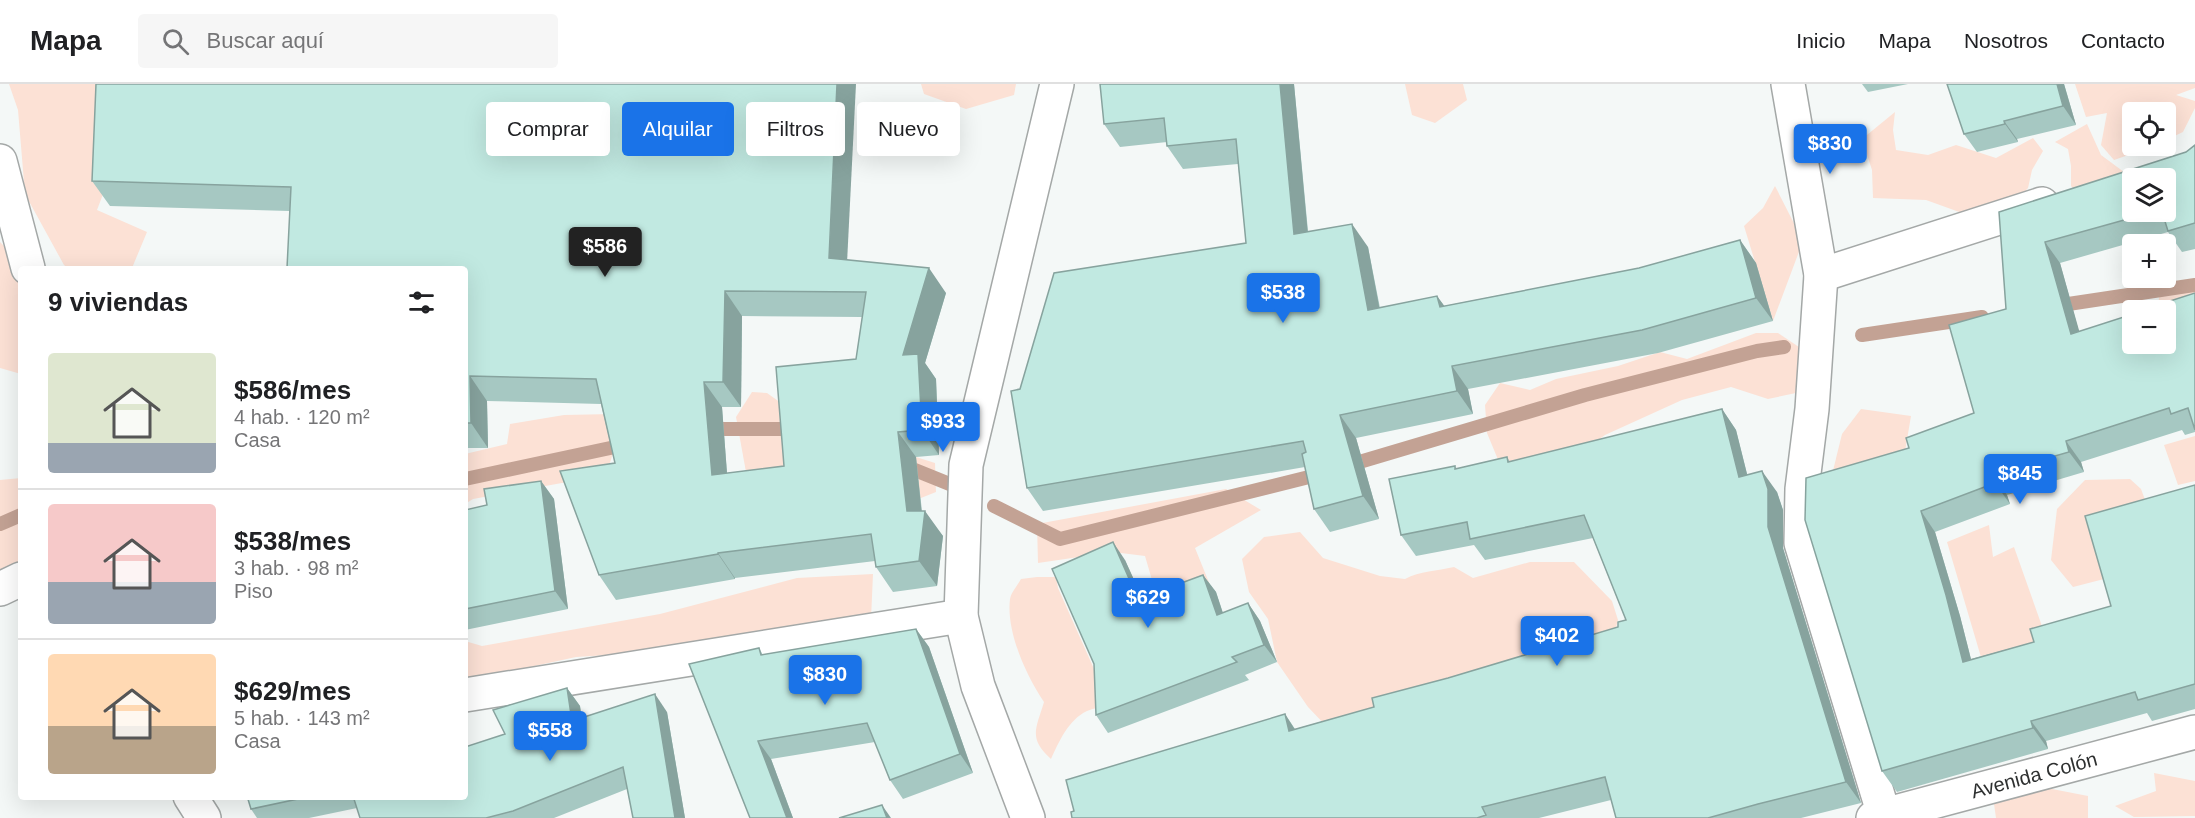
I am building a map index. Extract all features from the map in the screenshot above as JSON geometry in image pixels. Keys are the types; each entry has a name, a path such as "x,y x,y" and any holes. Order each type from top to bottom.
{"street":[{"path":"1028,818 978,686 961,616 966,465 1057,84"},
{"path":"1788,84 1821,275 1812,409 1802,489 1801,543 1878,816"},
{"path":"0,161 27,266"},
{"path":"1821,275 2070,195"},
{"path":"0,589 18,580"},
{"path":"468,695 961,616"},
{"name":"Avenida Colón","path":"1878,816 2195,732"},
{"path":"193,800 204,818"}],"shaded area":[{"path":"9,84 120,84 111,173 97,210 147,232 133,266 64,265 25,194 18,110"},
{"path":"921,84 1016,84 1014,95 966,109 960,107 960,102 946,102 924,94"},
{"path":"1405,84 1463,84 1467,100 1435,123 1412,115"},
{"path":"2075,84 2195,84 2195,88 2176,95 2195,101 2195,108 2183,132 2176,135 2176,102 2122,102 2122,156 2125,156 2114,160 2101,145 2107,113 2086,117"},
{"path":"1895,112 1893,130 1896,150 1928,155 1956,145 1996,158 2033,138 2043,151 2032,170 2028,188 2012,206 1962,213 1926,200 1873,198 1872,170 1862,139"},
{"path":"2087,124 2101,155 2122,171 2122,178 2083,201 2071,186 2068,149 2055,142"},
{"path":"1775,186 1803,241 1773,321 1744,226 1763,208"},
{"path":"0,242 24,266 18,266 18,373 0,368"},
{"path":"2195,287 2195,312 2176,311 2176,300 2159,300 2159,297"},
{"path":"1756,333 1778,333 1808,353 1814,380 1796,393 1768,399 1731,387 1682,400 1605,435 1571,460 1544,470 1499,462 1487,433 1485,405 1500,383 1530,390 1556,379 1618,366 1660,352 1687,359"},
{"path":"752,392 767,393 781,403 787,472 746,472 736,417"},
{"path":"1861,409 1911,416 1901,475 1826,499 1842,434"},
{"path":"613,414 615,447 606,475 473,499 468,502 468,453 507,444 510,424 564,415"},
{"path":"2195,436 2195,481 2178,485 2164,445"},
{"path":"916,457 935,463 936,492 921,498 908,499 901,461"},
{"path":"18,478 18,567 0,579 0,480"},
{"path":"2130,479 2141,489 2150,513 2104,579 2073,587 2051,560 2057,509 2085,480"},
{"path":"1226,489 1261,510 1195,548 1210,585 1157,597 1145,556 1113,552 1038,563 1037,524"},
{"path":"1989,525 1993,557 2014,547 2043,629 2027,649 1983,664 1947,542"},
{"path":"1300,532 1323,558 1380,576 1405,579 1454,567 1473,578 1530,562 1574,562 1612,601 1618,620 1609,652 1329,729 1308,707 1277,662 1268,619 1249,592 1242,559 1264,537"},
{"path":"873,574 871,619 624,654 576,657 468,680 468,642 482,646 660,614 797,578"},
{"path":"1056,577 1058,588 1110,705 1087,711 1074,720 1051,759 1039,745 1036,733 1044,702 1019,653 1014,639 1010,612 1011,596 1021,579"},
{"path":"2154,773 2195,781 2195,816 2134,817 2115,806 2156,791"},
{"path":"2047,788 2088,796 2088,818 1996,818 1994,804"}],"building":[{"path":"96,84 837,84 836,102 746,102 746,156 834,156 829,258 929,268 903,355 918,354 922,430 898,432 907,511 925,511 919,561 876,567 871,534 718,553 599,575 560,471 615,463 596,379 470,376 471,423 468,423 468,266 287,266 291,187 92,181","holes":["725,291 866,292 856,359 776,367 784,466 712,475 704,382 723,382"]},
{"path":"1100,84 1280,84 1294,234 1352,224 1368,310 1437,296 1440,307 1639,268 1740,240 1756,298 1642,330 1452,366 1457,391 1340,415 1363,496 1314,509 1302,454 1306,452 1303,441 1027,488 1011,391 1020,389 1054,273 1246,243 1236,139 1167,146 1164,118 1104,124"},
{"path":"1947,84 2057,84 2063,106 1964,134"},
{"path":"2195,145 2195,223 2168,231 2165,222 2176,222 2176,168 2136,168 2186,152"},
{"path":"2122,173 2122,221 2045,242 2071,334 2122,318 2122,354 2176,354 2176,300 2173,300 2195,293 2195,430 2188,408 2171,414 2169,408 2066,441 2069,452 1992,474 1995,483 1921,511 1963,662 2034,642 2030,629 2111,606 2085,516 2195,485 2195,684 2138,700 2135,692 2031,721 2033,728 1882,771 1805,520 1806,478 1909,448 1906,438 1974,413 1949,325 2006,309 1999,212"},
{"path":"1722,409 1739,477 1762,471 1768,489 1768,527 1846,782 1708,818 1616,818 1605,777 1482,807 1486,815 1477,818 1072,818 1071,812 1074,811 1066,780 1285,714 1289,731 1374,707 1372,698 1448,678 1618,627 1618,622 1626,620 1584,515 1470,539 1467,522 1401,535 1389,479 1455,466 1455,469 1507,457 1508,462"},
{"path":"541,481 555,591 468,608 468,509 487,505 484,489"},
{"path":"1113,542 1138,599 1203,575 1217,615 1248,603 1264,645 1232,657 1237,662 1096,715 1094,664 1052,569"},
{"path":"916,629 960,754 890,780 867,723 758,741 787,818 750,818 689,664 759,648 761,655"},
{"path":"567,688 572,721 655,694 675,818 633,818 623,767 513,811 486,818 360,818 354,800 468,800 468,746 505,734 493,710"},
{"path":"248,800 293,800 251,809"},
{"path":"882,805 887,818 839,818"}],"waterway":[{"path":"2055,306 2195,285"},
{"path":"1862,335 1982,317"},
{"path":"1346,466 1585,395 1757,351 1784,347"},
{"path":"706,429 798,429"},
{"path":"468,478 629,444"},
{"path":"900,464 957,487"},
{"path":"994,506 1060,539 1325,473"},
{"path":"0,524 18,516"}]}
